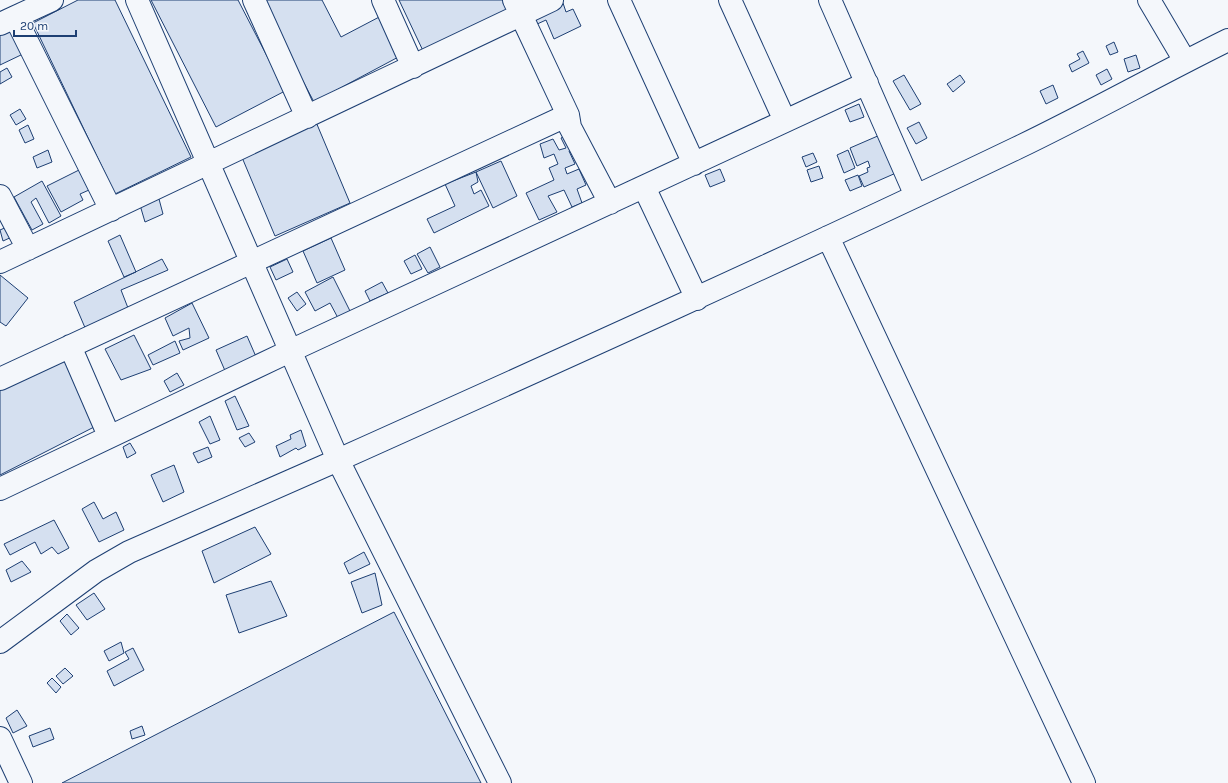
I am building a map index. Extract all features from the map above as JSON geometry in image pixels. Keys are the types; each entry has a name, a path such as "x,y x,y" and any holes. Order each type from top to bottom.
{"street":[{"path":"52,0 7,21 111,210"},
{"path":"137,0 338,460 500,783"},
{"path":"254,0 307,117"},
{"path":"383,0 413,67"},
{"path":"0,262 413,67 517,8 552,0"},
{"path":"619,0 694,164"},
{"path":"730,0 785,121"},
{"path":"830,0 916,196"},
{"path":"1150,0 1185,61"},
{"path":"517,8 568,115 570,127 610,203"},
{"path":"0,642 96,571 128,552 338,460 697,299 1020,146 1228,40"},
{"path":"0,489 290,351 867,83"},
{"path":"0,379 568,115"},
{"path":"644,187 697,299"},
{"path":"0,196 28,249"},
{"path":"828,238 1084,783"},
{"path":"70,346 109,436"},
{"path":"0,738 21,783"}],"building":[{"path":"78,0 115,0 191,157 115,194 33,23"},
{"path":"151,0 238,0 285,91 216,127"},
{"path":"260,0 322,0 341,37 383,15 404,54 314,102"},
{"path":"399,0 505,0 512,15 425,55"},
{"path":"563,3 566,12 573,9 581,26 554,39 546,20 535,25 532,17"},
{"path":"11,29 23,54 0,65 0,34"},
{"path":"1114,42 1118,52 1110,55 1106,46"},
{"path":"1083,51 1089,63 1072,72 1069,65 1080,59 1077,54"},
{"path":"1136,55 1140,68 1128,72 1124,59"},
{"path":"7,68 12,77 0,84 0,72"},
{"path":"1107,69 1112,79 1101,85 1096,75"},
{"path":"904,75 921,104 910,110 893,81"},
{"path":"960,75 965,82 953,92 947,84"},
{"path":"1053,85 1058,98 1046,104 1040,91"},
{"path":"859,104 864,117 850,122 845,110"},
{"path":"20,109 26,119 16,125 10,115"},
{"path":"316,122 350,203 275,236 241,155"},
{"path":"919,122 927,138 916,144 907,128"},
{"path":"28,125 34,139 25,143 19,130"},
{"path":"567,135 574,149 569,151 575,164 565,168 567,174 579,169 586,185 577,189 582,203 572,207 564,190 548,196 557,212 539,220 526,193 554,180 549,168 558,164 554,154 544,158 540,144 553,139 559,150 566,148 561,138"},
{"path":"880,135 896,173 864,187 859,176 868,172 867,168 870,167 868,161 857,166 850,148"},
{"path":"48,150 52,162 37,168 33,157"},
{"path":"848,150 855,168 844,173 837,155"},
{"path":"813,153 817,162 806,167 802,157"},
{"path":"501,161 517,196 493,208 476,172"},
{"path":"819,166 823,178 811,182 807,170"},
{"path":"720,169 725,181 710,187 705,175"},
{"path":"79,170 89,190 80,194 83,200 61,212 47,186"},
{"path":"476,172 478,182 471,186 474,194 481,190 489,206 434,233 427,219 455,206 445,184"},
{"path":"858,175 862,186 850,191 845,180"},
{"path":"42,181 61,216 49,223 36,198 31,202 43,224 32,230 14,197"},
{"path":"159,199 163,214 145,222 140,205"},
{"path":"9,226 14,236 3,241 0,230"},
{"path":"120,235 136,272 124,277 108,241"},
{"path":"331,238 345,270 317,283 303,251"},
{"path":"430,247 440,267 428,273 417,254"},
{"path":"415,255 422,269 411,274 404,261"},
{"path":"162,259 168,270 121,290 128,308 86,330 74,302"},
{"path":"287,259 293,272 276,280 270,267"},
{"path":"0,275 28,298 6,326 0,322"},
{"path":"333,277 350,311 338,318 330,303 315,311 305,292"},
{"path":"382,282 388,293 370,301 365,291"},
{"path":"297,292 306,304 297,311 288,298"},
{"path":"192,303 209,338 183,350 179,341 190,338 189,328 173,336 165,318"},
{"path":"134,335 151,369 121,380 105,349"},
{"path":"247,336 257,359 226,373 216,350"},
{"path":"175,341 180,353 153,365 148,355"},
{"path":"63,356 98,425 0,475 0,389"},
{"path":"177,373 184,385 170,392 164,381"},
{"path":"235,396 249,426 237,430 225,401"},
{"path":"210,416 220,440 210,444 199,422"},
{"path":"301,430 306,446 298,450 296,448 280,457 276,446 291,439 290,435"},
{"path":"249,433 255,442 245,447 239,438"},
{"path":"130,443 136,453 127,458 123,447"},
{"path":"208,447 212,457 198,463 193,453"},
{"path":"174,465 184,492 163,502 151,475"},
{"path":"94,502 103,519 116,512 124,530 99,542 82,509"},
{"path":"54,520 69,548 58,554 52,547 41,554 35,542 10,555 4,544"},
{"path":"255,527 271,554 214,583 202,551"},
{"path":"364,552 370,564 349,574 344,563"},
{"path":"22,561 31,572 11,582 6,570"},
{"path":"375,573 382,605 362,613 351,582"},
{"path":"271,581 287,616 239,633 226,595"},
{"path":"94,593 105,609 87,620 76,605"},
{"path":"394,612 481,783 62,783"},
{"path":"67,614 79,628 71,635 60,621"},
{"path":"121,642 124,653 109,661 104,651"},
{"path":"133,648 144,670 114,686 107,671 129,659 125,652"},
{"path":"65,668 73,676 63,684 56,676"},
{"path":"52,678 61,687 56,693 47,683"},
{"path":"17,710 27,726 13,733 6,718"},
{"path":"142,726 145,735 132,739 130,731"},
{"path":"50,728 54,739 33,747 29,736"}]}
